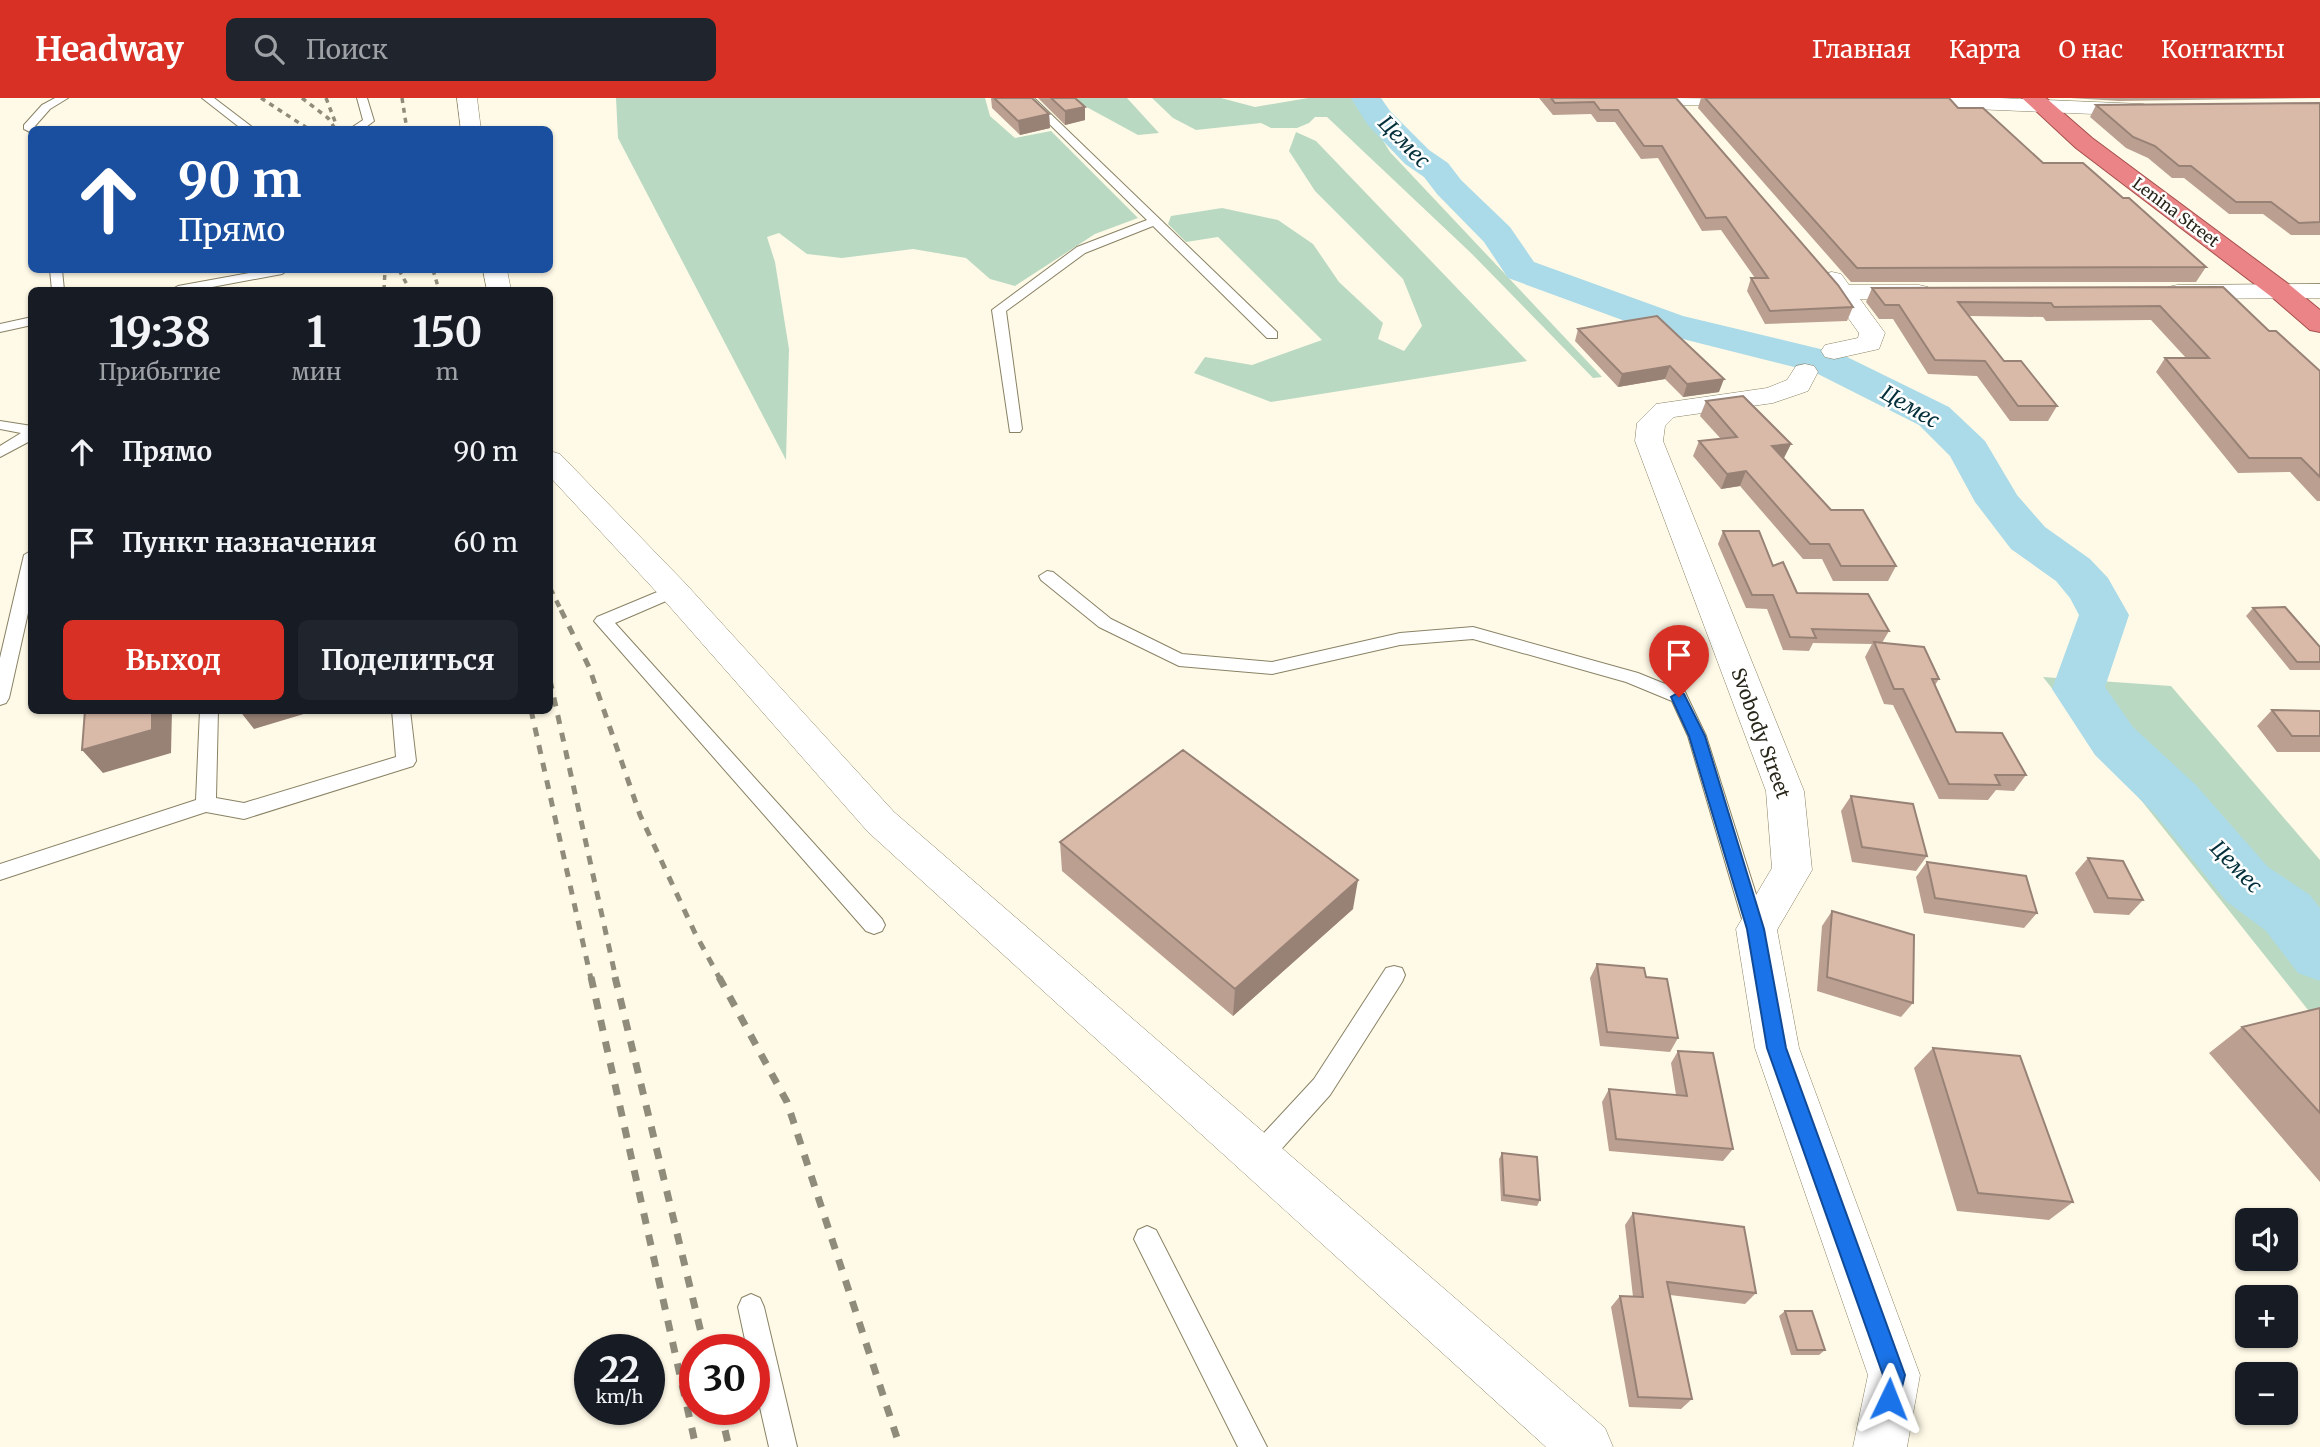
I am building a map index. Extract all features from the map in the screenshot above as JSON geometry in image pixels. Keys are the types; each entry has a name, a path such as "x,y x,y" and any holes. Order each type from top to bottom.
{"highway":[{"name":"Lenina Street","path":"2036,102 2320,324"}],"street":[{"path":"467,98 470,126"},
{"path":"1675,98 1772,99"},
{"path":"1675,98 1693,119"},
{"path":"1882,100 2036,102 2119,110 2159,109"},
{"name":"Svobody Street","path":"1756,929 1792,870 1785,791 1649,441 1651,423 1666,410 1773,395 1798,385 1820,361 1870,343 1872,333 1843,292 1817,262"},
{"path":"2158,292 2320,290"},
{"path":"1843,292 1939,292"},
{"path":"553,463 674,591 881,822 1586,1447"},
{"path":"1756,929 1777,1048 1894,1375 1880,1447"}],"lane":[{"path":"29,126 46,107 63,98"},
{"path":"207,98 246,126"},
{"path":"360,126 369,121 362,98"},
{"path":"1028,98 1272,335"},
{"path":"1015,429 999,310 1081,250 1154,222"},
{"path":"192,287 258,273"},
{"path":"0,328 28,322"},
{"path":"0,425 28,431"},
{"path":"0,452 28,434"},
{"path":"0,698 28,573"},
{"path":"1047,576 1105,623 1179,660 1272,668 1400,639 1473,633 1632,677 1679,697 1697,736 1756,929"},
{"path":"674,591 603,621 874,925"},
{"path":"206,804 209,714"},
{"path":"0,872 206,804 243,811 406,761 401,714"},
{"path":"1259,1156 1322,1087 1394,975"},
{"path":"1147,1239 1253,1447"},
{"path":"751,1307 783,1447"}],"green space":[{"path":"616,98 985,98 990,116 1015,138 1051,131 1138,218 1095,234 1015,286 990,279 966,258 913,249 842,258 807,254 779,233 767,237 775,262 789,349 786,460 618,138"},
{"path":"1070,98 1127,98 1159,133 1138,135"},
{"path":"1152,98 1221,98 1255,107 1308,98 1357,98 1390,152 1602,377 1593,378 1472,254 1327,117 1315,117 1297,128 1271,128 1261,123 1196,130 1173,118"},
{"path":"1296,132 1316,141 1527,361 1271,402 1194,373 1205,357 1252,365 1322,340 1218,237 1186,242 1168,224 1171,216 1222,208 1278,220 1313,244 1339,282 1383,323 1378,339 1404,351 1422,326 1403,279 1315,191 1289,151"},
{"path":"2043,677 2171,686 2320,860 2320,1025"}],"building":[{"path":"994,98 1032,98 1049,114 1018,121"},
{"path":"1051,98 1075,98 1085,107 1065,111"},
{"path":"1551,98 1676,98 1838,285 1853,307 1770,311 1751,278 1768,278 1726,217 1706,218 1662,146 1644,146 1618,110 1600,110 1594,102 1555,103"},
{"path":"1705,98 1949,98 1958,108 1983,108 2043,163 2083,163 2123,198 2129,198 2206,267 1857,268"},
{"path":"2320,103 2320,222 2299,223 2271,202 2236,202 2191,166 2179,166 2155,146 2133,137 2096,105"},
{"path":"2223,287 2269,331 2276,331 2320,371 2320,477 2301,458 2249,458 2165,358 2209,358 2160,306 2054,307 2051,303 1958,302 2004,361 2021,361 2057,406 2018,406 1985,361 1935,360 1899,305 1885,305 1872,288"},
{"path":"1657,316 1724,379 1687,384 1670,366 1622,374 1578,329"},
{"path":"1743,396 1791,444 1772,446 1831,510 1863,510 1896,566 1841,566 1829,544 1810,544 1746,471 1727,474 1699,441 1737,437 1706,401"},
{"path":"1723,531 1759,531 1773,566 1783,562 1797,593 1868,594 1889,631 1812,629 1816,638 1790,637 1773,595 1752,595"},
{"path":"2285,607 2320,647 2320,662 2297,662 2253,608"},
{"path":"1874,642 1924,647 1939,679 1932,679 1956,732 2002,733 2026,775 1995,775 2000,785 1949,784 1903,689 1894,689"},
{"path":"2272,710 2320,711 2320,736 2292,736"},
{"path":"85,714 152,714 152,730 82,750"},
{"path":"1183,750 1358,880 1235,989 1060,842"},
{"path":"1851,796 1913,804 1927,856 1862,847"},
{"path":"2088,858 2123,861 2143,900 2108,898"},
{"path":"1927,862 2026,876 2037,913 1935,898"},
{"path":"1832,911 1914,935 1913,1003 1827,977"},
{"path":"1597,964 1644,968 1646,977 1667,979 1678,1038 1607,1032"},
{"path":"2320,1008 2320,1113 2242,1027"},
{"path":"1933,1048 2020,1056 2073,1202 1978,1193"},
{"path":"1678,1051 1713,1053 1733,1149 1616,1139 1609,1089 1687,1096"},
{"path":"1502,1153 1537,1157 1540,1200 1504,1195"},
{"path":"1633,1213 1744,1227 1756,1293 1667,1282 1692,1399 1638,1397 1620,1296 1643,1297"},
{"path":"1785,1311 1812,1311 1825,1350 1797,1350"}],"waterway":[{"name":"Цемес","path":"1366,98 1378,117 1417,157 1436,170 1449,187 1497,235 1521,270 1669,324 1757,348 1827,363 1934,416 1969,450 1998,502 2028,538 2073,570 2091,590 2104,615 2078,689 2114,741 2175,799 2247,884 2288,913 2320,954"}],"railway":[{"path":"261,98 304,126"},
{"path":"302,98 328,118 333,126"},
{"path":"326,98 336,124"},
{"path":"402,98 406,126"},
{"path":"384,287 385,273"},
{"path":"401,273 408,287"},
{"path":"434,273 438,287"},
{"path":"553,594 561,610"},
{"path":"561,610 589,667 640,815 695,933 720,979"},
{"path":"553,694 616,979"},
{"path":"532,714 591,979"},
{"path":"591,977 696,1447"},
{"path":"615,977 701,1334"},
{"path":"719,977 787,1102 900,1447"},
{"path":"724,1425 729,1447"}],"route":[{"path":"1679,697 1697,736 1756,929 1777,1048 1894,1375 1889,1399"}]}
